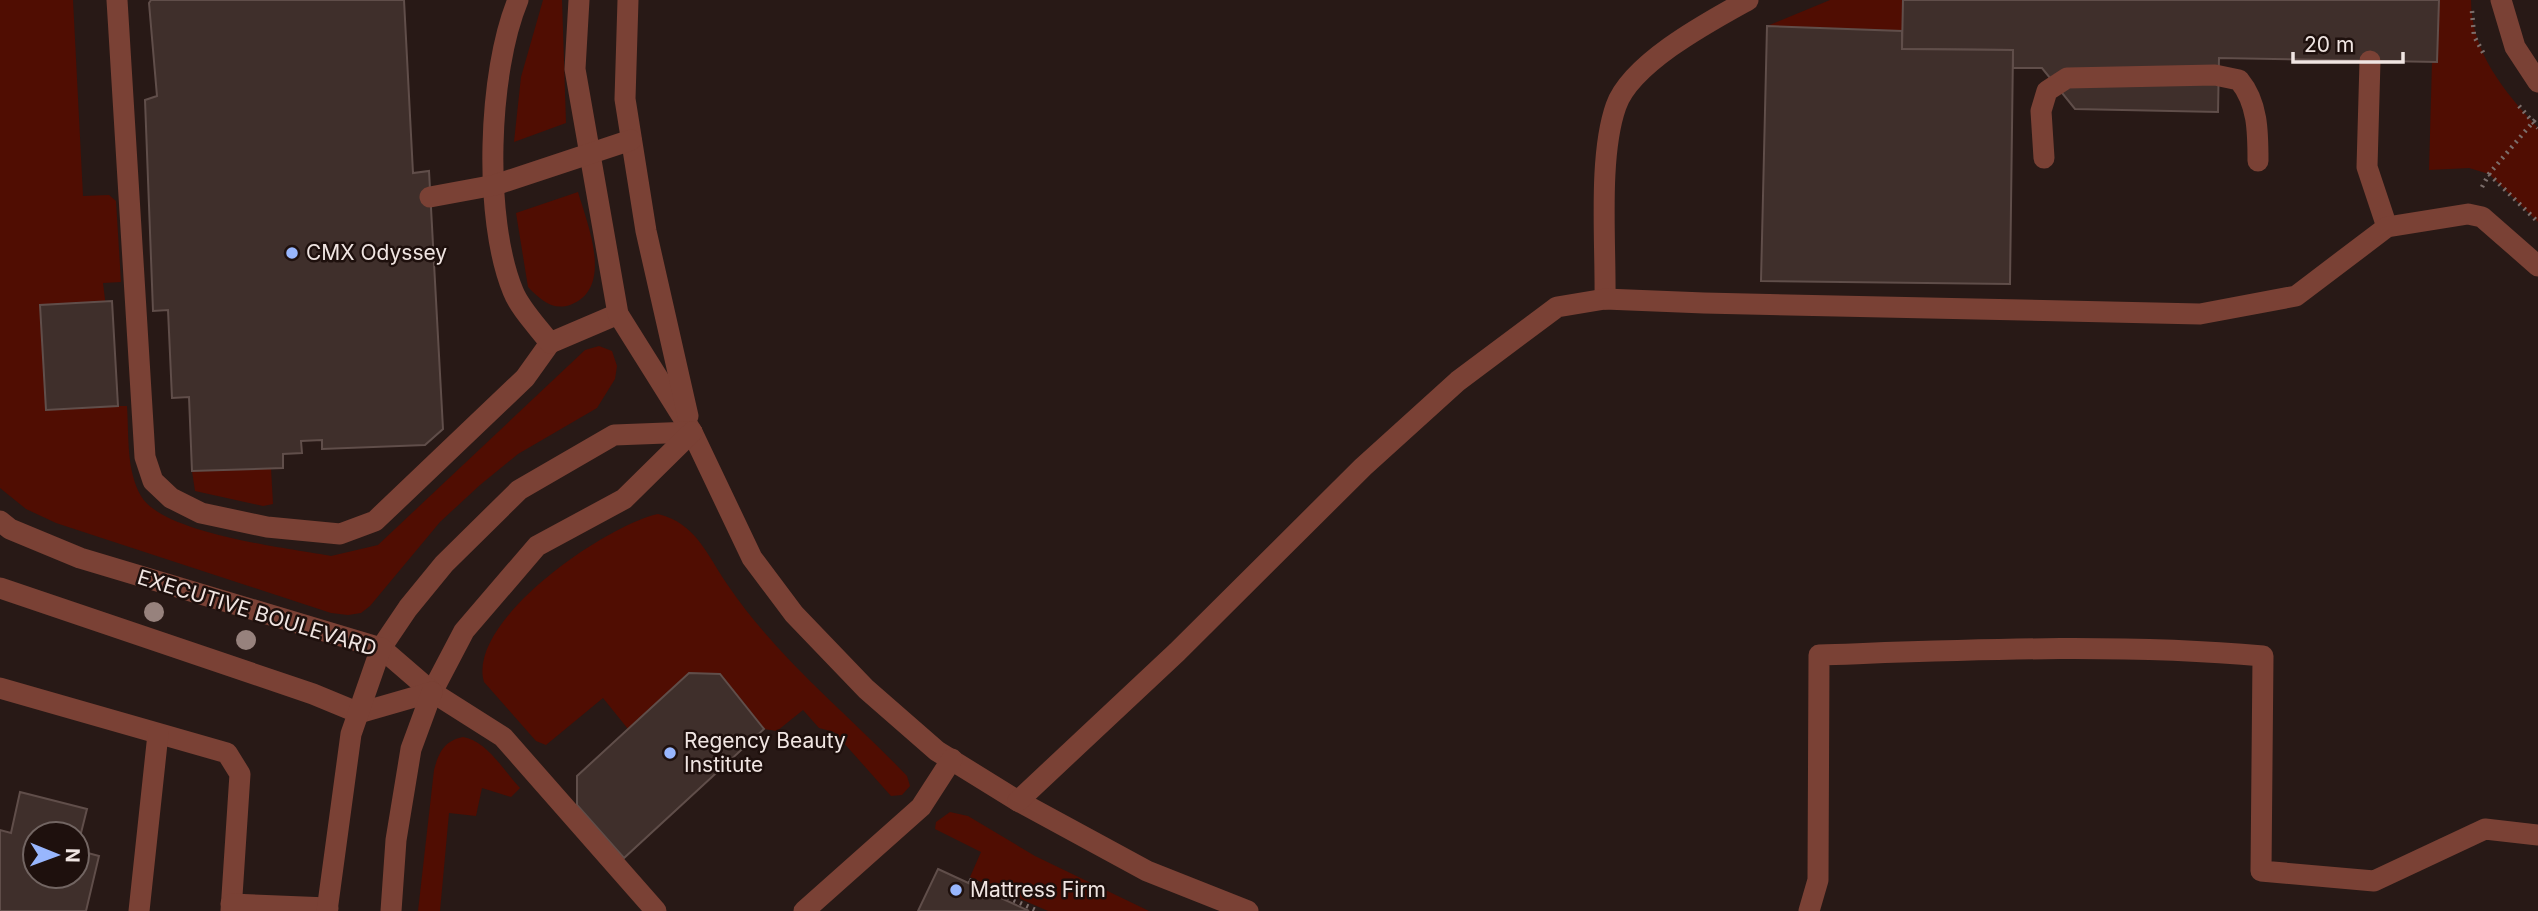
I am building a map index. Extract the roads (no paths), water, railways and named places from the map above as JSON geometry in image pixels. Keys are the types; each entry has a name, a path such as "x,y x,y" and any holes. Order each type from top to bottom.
{"street":[{"path":"117,0 145,457 153,481 171,498 201,513 267,527 340,534 375,521 526,378 550,343 618,314"},
{"path":"518,0 498,71 496,224 513,292 550,343"},
{"path":"579,0 575,69 618,314 691,432 752,558 794,614 866,689 952,760 1018,801 1147,871 1248,911"},
{"path":"628,0 625,99 646,231 691,432"},
{"path":"1605,299 1609,140 1616,104 1635,78 1672,47 1748,0"},
{"path":"2501,0 2515,47 2538,82"},
{"path":"2370,61 2367,167 2388,228"},
{"path":"2044,158 2042,111 2047,91 2067,78 2215,75 2239,80 2252,95 2258,134 2258,161"},
{"path":"430,197 495,185 631,140"},
{"path":"1018,801 1177,652 1363,467 1458,381 1557,307 1605,299 2200,314 2296,296 2388,228 2468,214 2482,217 2538,266"},
{"path":"0,688 227,753 240,774 231,908 328,909 351,734 381,648 408,608 444,564 519,490 614,435 691,432"},
{"path":"391,911 396,840 411,749 432,692 464,631 537,547 624,499 691,432"},
{"name":"EXECUTIVE BOULEVARD","path":"0,521 10,528 80,558 381,648 432,692 503,737 656,911"},
{"path":"0,588 313,694 359,713 432,692"},
{"path":"1809,911 1818,880 1819,655 2107,648 2194,650 2263,656 2261,871 2374,881 2485,828 2538,835"},
{"path":"139,911 158,734"},
{"path":"804,911 921,807 952,760"}],"place":[{"name":"CMX Odyssey","path":"292,253"},
{"name":"Regency Beauty Institute","path":"670,753"},
{"name":"Mattress Firm","path":"956,890"}]}
